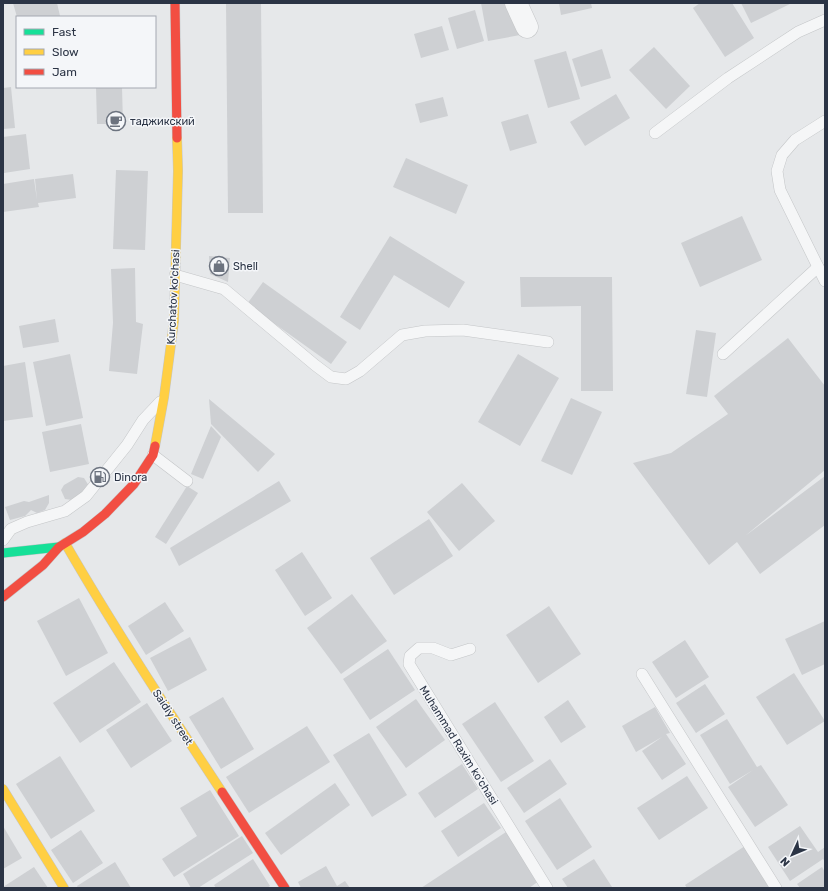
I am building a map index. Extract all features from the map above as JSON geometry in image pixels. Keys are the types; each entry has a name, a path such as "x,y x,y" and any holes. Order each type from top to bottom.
{"main road":[{"name":"Kurchatov ko'chasi","path":"3,597 43,565 62,545 83,532 105,514 134,484 153,455 164,397 174,321 178,171 175,3"},
{"name":"Kurchatov ko'chasi","path":"3,553 62,545"},
{"name":"Saidiy street","path":"62,545 285,888"},
{"path":"3,789 64,888"}],"street":[{"path":"516,3 526,27"}],"lane":[{"path":"655,133 728,78 798,32 825,20"},
{"path":"825,121 796,140 782,155 777,172 780,190 825,281"},
{"path":"723,354 818,267"},
{"path":"175,275 224,289 331,377 346,379 360,371 402,335 425,331 462,330 548,342"},
{"path":"3,540 11,529 27,522 65,511 86,496 127,445 143,420 164,397"},
{"path":"153,455 187,481"},
{"name":"Muhammad Raxim ko'chasi","path":"470,649 451,655 432,648 419,648 410,656 409,664 547,888"},
{"path":"642,674 776,888"}],"building":[{"path":"13,3 57,3 60,16 17,16"},
{"path":"226,3 261,3 263,213 228,213"},
{"path":"481,3 514,3 520,35 488,41"},
{"path":"559,3 591,3 592,8 561,15"},
{"path":"700,3 732,3 754,38 725,57 693,8"},
{"path":"741,3 792,3 751,23"},
{"path":"475,10 484,41 457,49 448,18"},
{"path":"442,26 449,50 421,58 414,34"},
{"path":"654,47 690,86 666,109 629,70"},
{"path":"602,49 611,78 581,87 572,59"},
{"path":"566,51 580,99 548,108 534,60"},
{"path":"11,87 15,128 3,129 3,88"},
{"path":"96,88 122,88 123,124 97,124"},
{"path":"616,94 630,118 585,146 570,122"},
{"path":"443,97 448,116 420,123 415,104"},
{"path":"528,114 537,143 510,151 501,122"},
{"path":"26,134 30,169 4,173 3,137"},
{"path":"406,158 468,185 456,214 393,187"},
{"path":"116,170 148,171 145,250 113,249"},
{"path":"73,174 76,198 38,203 39,207 3,212 3,184 34,179 37,200 35,179"},
{"path":"742,216 762,260 700,287 681,243"},
{"path":"390,236 465,282 449,308 394,275 360,330 340,317"},
{"name":"Shell","path":"209,256 230,258 228,282 210,274"},
{"path":"135,268 136,322 143,324 137,374 109,371 113,323 111,269"},
{"path":"520,277 612,277 613,391 581,391 581,306 521,307"},
{"path":"263,282 347,342 331,364 247,304"},
{"path":"55,319 59,342 23,348 19,326"},
{"path":"696,330 716,333 707,397 686,394"},
{"path":"788,338 825,386 825,470 745,536 825,476 825,525 760,574 737,542 709,565 633,463 671,453 728,414 714,396"},
{"path":"70,354 83,418 46,426 33,362"},
{"path":"518,354 559,378 520,446 478,422"},
{"path":"25,362 33,417 3,421 3,366"},
{"path":"571,398 602,412 572,475 541,461"},
{"path":"209,399 275,454 258,472 211,424"},
{"path":"81,424 89,464 50,472 42,432"},
{"path":"211,426 221,437 203,479 191,474"},
{"path":"78,477 84,478 89,486 87,492 72,500 65,499 61,490 64,485"},
{"path":"279,481 291,501 179,566 170,548"},
{"path":"462,483 495,521 459,551 427,512"},
{"path":"187,486 198,493 166,544 155,537"},
{"path":"49,495 49,503 45,510 37,513 31,510 25,516 10,520 5,507 24,501 29,502"},
{"path":"429,519 453,556 394,595 370,558"},
{"path":"302,552 332,598 305,616 275,570"},
{"path":"352,594 387,641 341,674 307,628"},
{"path":"79,598 108,653 66,676 37,621"},
{"path":"165,602 184,631 146,655 128,626"},
{"path":"549,606 581,654 538,683 506,635"},
{"path":"825,621 825,664 802,675 785,639"},
{"path":"190,637 207,670 168,691 150,658"},
{"path":"685,640 709,677 676,698 652,662"},
{"path":"388,649 415,690 370,720 343,679"},
{"path":"114,662 141,702 80,743 53,703"},
{"path":"794,673 825,721 787,745 756,697"},
{"path":"705,684 725,714 696,733 676,703"},
{"path":"223,697 254,749 221,769 189,717"},
{"path":"416,699 445,740 406,768 376,727"},
{"path":"568,700 586,727 561,743 544,717"},
{"path":"495,702 534,761 501,782 462,724"},
{"path":"147,703 172,741 131,768 106,730"},
{"path":"655,707 670,733 666,734 686,764 662,780 642,751 662,737 636,752 622,726"},
{"path":"727,719 757,767 761,765 788,805 755,827 728,787 753,770 730,784 700,735"},
{"path":"307,726 330,762 249,813 226,777"},
{"path":"369,733 407,795 372,817 333,755"},
{"path":"60,756 95,811 51,839 16,784"},
{"path":"550,759 567,784 524,813 507,788"},
{"path":"462,764 478,789 435,818 418,793"},
{"path":"687,776 708,808 659,840 637,808"},
{"path":"335,783 350,805 281,855 265,833"},
{"path":"210,790 239,836 174,877 162,859 197,836 180,808"},
{"path":"560,798 592,847 557,870 525,821"},
{"path":"484,803 501,828 458,857 441,831"},
{"path":"3,826 22,858 3,869"},
{"path":"800,826 818,852 825,847 825,862 823,859 790,881 768,847"},
{"path":"81,830 103,863 73,883 51,850"},
{"path":"506,832 539,881 529,888 421,888"},
{"path":"242,836 253,853 198,888 191,888 183,874"},
{"path":"745,846 772,888 687,888 685,885"},
{"path":"253,859 270,886 267,888 216,888 214,885"},
{"path":"594,859 612,887 568,888 562,879"},
{"path":"115,862 131,888 78,888 77,886"},
{"path":"326,866 337,886 345,881 350,888 301,888 298,882"},
{"path":"34,867 48,888 3,888 3,887"},
{"path":"822,867 825,872 825,888 800,888 797,884"}],"traffic: fast":[{"path":"3,553 59,547"}],"traffic: slow":[{"path":"155,446 164,397 174,321 178,171 177,138"},
{"path":"65,543 122,638 222,792"},
{"path":"3,789 64,888"}],"traffic: jam":[{"path":"175,3 177,138"},
{"path":"3,597 43,565 59,547 83,532 105,514 134,484 153,455 155,446"},
{"path":"222,792 285,888"}],"place":[{"name":"таджикский","path":"116,121"},
{"name":"Shell","path":"219,266"},
{"name":"Dinora","path":"100,477"}]}
